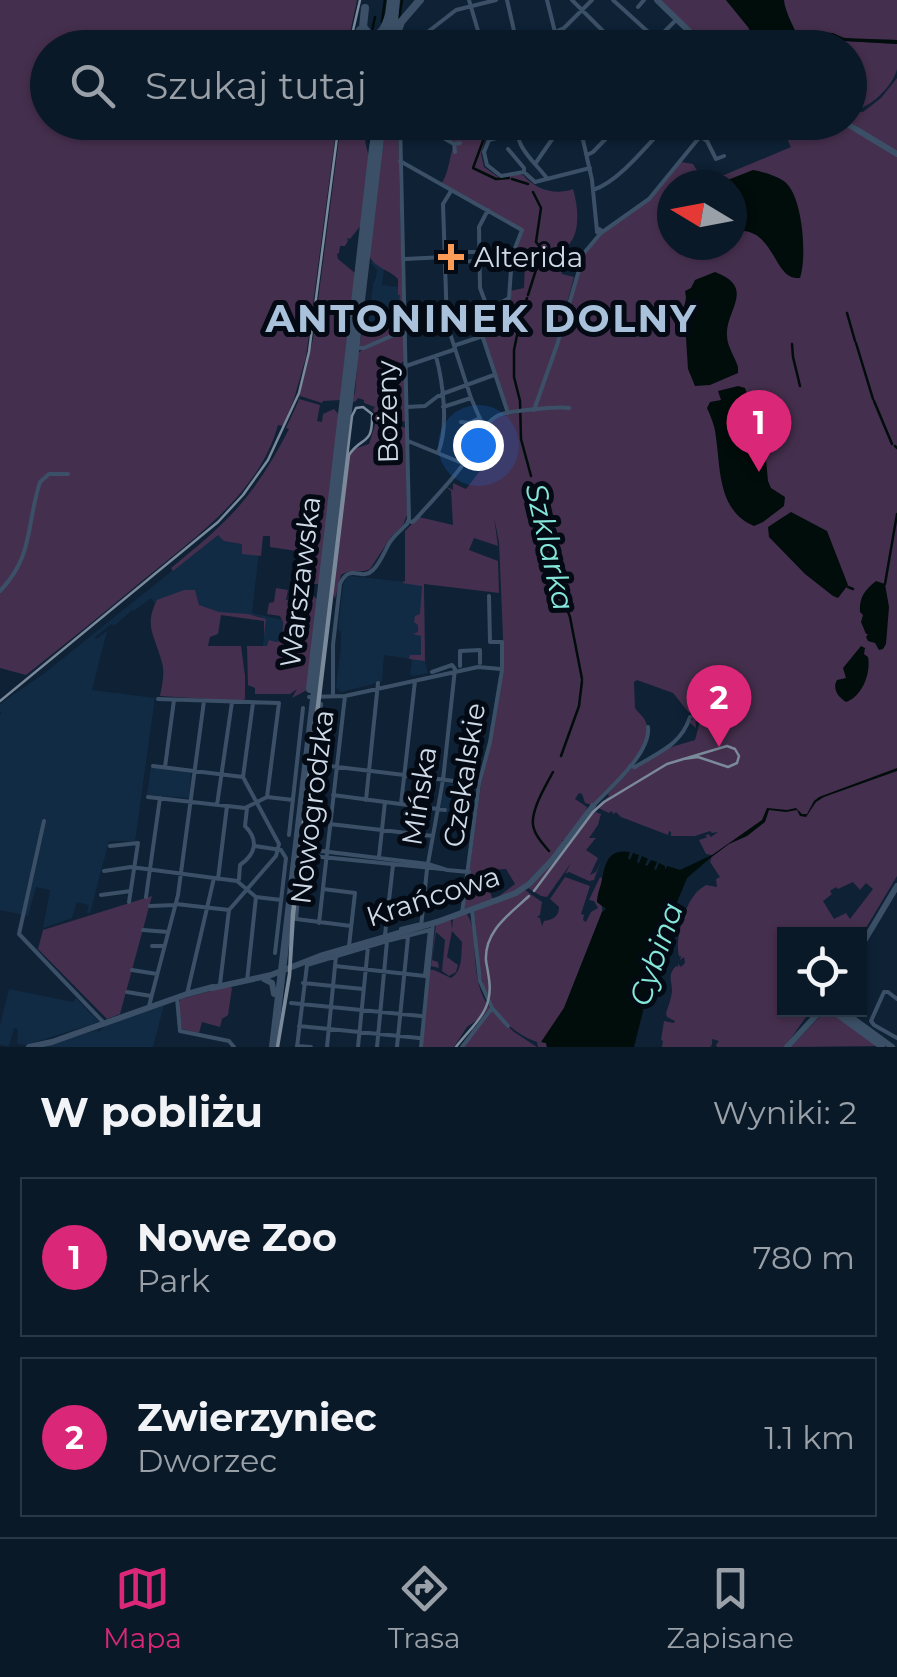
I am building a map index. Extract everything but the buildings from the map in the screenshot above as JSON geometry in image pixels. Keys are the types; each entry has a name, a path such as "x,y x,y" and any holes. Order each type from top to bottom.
{"main road":[{"path":"382,30 393,0"},
{"path":"390,30 393,0"},
{"path":"397,30 420,0"},
{"path":"365,30 366,4"},
{"path":"360,30 366,4"},
{"path":"389,15 389,30"},
{"name":"Warszawska","path":"271,1047 377,140"},
{"name":"Warszawska","path":"314,701 356,348 355,327"},
{"name":"Warszawska","path":"271,1047 274,994 281,969"}],"street":[{"path":"430,30 470,3 496,0"},
{"path":"506,0 514,30"},
{"path":"548,0 555,30"},
{"path":"572,0 602,30"},
{"path":"560,30 592,0"},
{"path":"613,0 646,30"},
{"path":"638,6 644,0"},
{"path":"657,0 686,30"},
{"path":"470,3 478,30"},
{"path":"665,30 677,19"},
{"path":"867,136 897,154"},
{"name":"Bożeny","path":"400,140 409,522"},
{"path":"449,140 457,144 456,152"},
{"path":"490,140 484,153 487,165 501,176 524,172"},
{"path":"518,140 548,179"},
{"path":"536,164 552,140"},
{"path":"583,140 599,231"},
{"path":"587,154 605,140"},
{"path":"594,190 616,177 652,140"},
{"path":"534,410 584,253 599,231 649,199 697,140"},
{"path":"706,140 716,159"},
{"path":"508,149 534,182 590,168"},
{"path":"708,163 724,156"},
{"path":"356,348 406,329 447,324 509,298 512,256 522,230 400,162"},
{"path":"452,190 444,204 447,324 484,428"},
{"path":"488,210 479,227 480,288 488,310"},
{"path":"404,259 445,257 458,252 512,256"},
{"path":"458,252 458,261"},
{"path":"445,257 458,261 479,256"},
{"path":"475,314 508,412"},
{"path":"406,366 483,336"},
{"path":"436,356 443,407 443,441 438,453"},
{"path":"407,408 425,406 438,396 496,374"},
{"path":"443,407 471,398"},
{"path":"332,696 333,645 344,576 372,572 394,538 462,464 496,416 569,408"},
{"path":"461,422 480,418"},
{"path":"408,441 462,464"},
{"path":"0,591 22,562 40,482 49,474 68,474"},
{"name":"Czekalskie","path":"489,596 490,642 502,642 502,670 479,784 468,911 474,923 478,977 492,1008"},
{"path":"458,669 460,651 480,650 480,662"},
{"path":"432,672 452,666 458,669"},
{"path":"314,701 458,669 502,670"},
{"name":"Mińska","path":"421,925 433,836 442,810 458,669"},
{"path":"402,804 415,681"},
{"path":"366,800 378,686"},
{"name":"Nowogrodzka","path":"319,922 345,696"},
{"path":"158,699 279,703 267,797"},
{"path":"165,767 174,700"},
{"path":"150,1008 175,905 204,701"},
{"name":"Warszawska","path":"306,839 314,701"},
{"name":"Warszawska","path":"289,834 314,701"},
{"path":"217,805 232,702"},
{"path":"217,987 229,910 276,856 278,846 244,777 253,702"},
{"name":"Krańcowa","path":"630,766 635,767 677,741 690,716"},
{"name":"Krańcowa","path":"30,1047 187,994 336,956 386,937 408,935 526,888 630,766 648,741 648,728"},
{"path":"313,764 479,784"},
{"path":"153,766 244,777"},
{"path":"334,796 442,810"},
{"path":"148,797 247,808 267,797 293,800"},
{"path":"146,897 160,798"},
{"path":"378,861 385,802"},
{"path":"187,994 216,878 227,806"},
{"path":"238,882 240,865 255,846 245,826 247,808"},
{"path":"44,820 19,936 105,1024"},
{"path":"330,824 433,836"},
{"path":"110,846 138,842 129,902"},
{"path":"255,846 278,846"},
{"name":"Warszawska","path":"278,846 286,858 281,900 281,969"},
{"path":"327,854 469,872"},
{"path":"378,861 428,867"},
{"path":"377,1047 393,865"},
{"path":"301,867 296,919 351,926"},
{"path":"104,870 150,870 216,878 238,882 256,897 281,900"},
{"path":"323,889 354,893 349,946"},
{"path":"867,930 896,889"},
{"path":"867,939 896,889"},
{"path":"101,895 130,892"},
{"path":"247,980 256,897"},
{"path":"150,906 229,910"},
{"name":"Krańcowa","path":"313,961 421,925 432,927"},
{"path":"335,966 425,976 432,927"},
{"path":"421,1047 432,927"},
{"path":"143,930 168,932"},
{"path":"397,1047 408,935"},
{"path":"152,946 164,946"},
{"path":"358,1047 368,946"},
{"path":"327,1047 336,956"},
{"path":"311,1047 297,1046 305,967 313,961"},
{"path":"132,970 157,974"},
{"path":"258,978 270,981 274,994"},
{"path":"303,983 362,987"},
{"path":"127,992 151,996"},
{"path":"897,999 884,992 871,1021 897,1038"},
{"path":"177,998 180,1031 229,1041 234,1047"},
{"path":"291,1003 421,1016"},
{"path":"462,1047 492,1008 508,1026"},
{"path":"788,1047 817,1017"},
{"path":"833,1017 882,1047"},
{"path":"850,1017 892,1047"},
{"path":"299,1026 419,1038"}],"shaded area":[{"path":"0,0 357,0 351,30 30,30 30,140 335,140 306,357 283,426 278,425 256,472 222,513 183,548 26,675 0,668"},
{"path":"659,0 726,0 750,30 688,30"},
{"path":"784,0 897,0 897,40 867,39 867,30 795,30"},
{"path":"867,42 897,44 897,69 867,104"},
{"path":"897,78 897,153 867,133 867,109"},
{"path":"867,138 897,155 897,876 867,927 777,927 777,1017 807,1017 784,1047 717,1047 719,1041 712,1039 712,1047 662,1047 664,1021 675,1021 666,1013 672,992 671,975 678,964 681,967 685,963 678,950 683,918 696,893 706,885 717,887 716,879 720,877 710,862 712,855 706,854 699,840 718,832 671,836 669,831 668,835 596,807 630,770 668,748 695,740 704,705 698,700 696,728 689,722 697,697 689,713 673,693 634,682 635,708 647,726 647,736 636,757 592,805 585,803 579,793 575,799 587,807 586,812 562,840 564,844 518,891 499,896 515,884 506,869 491,870 489,888 495,898 464,909 481,785 504,662 499,542 494,517 498,546 474,538 469,550 498,561 499,593 424,584 425,661 409,659 410,655 421,655 421,636 413,634 418,632 414,622 420,614 422,586 402,583 405,531 419,517 453,525 451,491 445,486 453,490 453,483 466,489 482,468 488,469 487,430 496,417 534,410 585,254 601,235 657,191 657,260 747,260 747,170 736,170 791,147 788,140","holes":["853,882 860,890 866,883 873,889 850,919 846,913 834,919 823,901 832,894 830,891"]},
{"path":"339,140 365,140 369,158 362,224 337,254 355,273 342,400 322,403 300,396 299,399 320,405 317,421 322,422 323,414 334,409 339,415 319,589 318,584 302,580 304,561 297,558 302,558 303,552 270,547 270,536 263,536 261,556 242,554 242,544 224,541 218,535 173,571 171,568 244,500 268,466 289,429 286,428 298,402 313,339"},
{"path":"384,140 398,140 403,327 400,331 404,333 404,361 397,366 404,369 406,422 386,418 383,423 406,428 407,515 370,569 341,575 335,599 349,456 354,449 369,444 376,415 375,407 364,400 351,401 358,353 363,349 359,345 364,326 364,330 370,325 382,329 396,321 400,295 398,279 369,256"},
{"path":"485,140 481,154 484,167 501,179 523,175 546,190 573,189 577,219 573,237 550,256 559,262 562,274 574,277 551,362 533,408 509,411 477,317 511,299 510,291 524,288 525,263 512,264 523,230 442,183 455,142 452,141"},
{"path":"681,162 693,164 697,170 674,170"},
{"path":"372,261 384,269 382,285 399,287 400,295 396,321 380,329 365,328 363,324 369,320 376,278"},
{"path":"219,533 260,542 252,613 283,620 282,641 263,647 265,619 258,616 158,608 151,598 95,637 107,631 92,690 155,698 135,841 109,841 90,913 89,905 77,902 72,918 43,928 50,890 36,887 28,916 0,910 0,704 46,672"},
{"path":"350,576 424,584 428,673 413,676 412,659 384,655 382,682 341,692 336,687 343,585"},
{"path":"276,588 288,590 286,600 299,599 301,591 318,600 307,690 292,698 297,689 290,694 255,694 255,688 248,685 247,646 282,641 280,616 267,614"},
{"path":"195,590 199,605 266,619 264,636 264,621 221,615 218,634 210,637 208,646 241,646 245,699 160,696 163,667 152,632 153,609 157,600"},
{"path":"151,767 191,772 189,798 147,795"},
{"path":"446,783 476,787 470,822 447,825 449,813 439,811"},
{"path":"593,811 601,814 589,838 596,838 586,850 598,858 590,875 601,861 594,880 565,874 571,863 547,897 528,888"},
{"path":"565,877 590,886 581,914 586,922 598,908 589,900 600,877 603,879 597,902 602,912 564,1008 542,1042 547,1047 538,1047 537,1042 520,1034 494,1009 480,969 474,911 525,890 542,902 537,917 542,926 558,913 559,907 550,899"},
{"path":"152,896 120,1014 107,1019 38,949 43,930"},
{"path":"466,913 473,931 479,984 490,1008 473,1032 470,1029 477,1020 467,1027 454,1047 422,1047 430,970 451,978 458,971 461,957 462,942 452,931 447,957 458,965 449,976 442,971 445,940 436,932 432,960 438,962 439,968 431,966 436,924 451,920 452,929 453,918"},
{"path":"232,988 228,1015 220,1027 202,1022 199,1033 182,1029 178,1004 181,999"},
{"path":"9,989 73,1002 76,998 99,1022 26,1045 17,1044 18,1029 14,1028 8,1046 0,1045 0,1025"},
{"path":"164,1005 153,1047 42,1047 99,1032 105,1026"},
{"path":"492,1011 514,1032 537,1047 463,1047"},
{"path":"819,1017 838,1017 877,1046 791,1047"}],"water":[{"path":"726,0 784,0 795,30 750,30"},
{"path":"867,39 897,40 897,44 867,42"},
{"path":"753,170 781,180 793,193 802,230 800,278 787,274 763,241 747,231 747,172"},
{"path":"715,272 727,278 737,292 727,336 738,373 710,385 695,386 688,369 681,324 685,291 695,280"},
{"path":"745,388 764,439 768,481 771,488 785,497 784,506 754,526 742,519 727,498 707,408 710,402 721,400 718,391"},
{"path":"791,512 827,531 848,585 838,598 805,574 769,537 768,527"},
{"path":"876,581 885,584 889,607 886,644 879,650 866,637 860,612 864,594"},
{"path":"861,646 868,657 867,676 857,695 846,702 837,692 836,683 846,678 843,668"},
{"name":"Cybina","path":"897,768 824,797 806,817 797,810 769,810 765,822 729,844 687,878 661,941 662,955 660,949 657,952 656,963 661,959 653,971 634,1047 547,1047 541,1042 564,1008 606,909 597,900 611,856 630,852 630,860 633,853 639,855 639,863 642,856 648,859 647,866 651,860 657,862 656,870 659,863 665,870 667,866 680,870 712,855 762,820 767,808 796,808 807,814 819,797"}],"waterway":[{"path":"382,22 385,0"},
{"path":"399,18 402,0"},
{"path":"372,30 375,17"},
{"name":"Szklarka","path":"483,140 473,168 496,179 509,178"},
{"name":"Szklarka","path":"512,179 528,184"},
{"name":"Szklarka","path":"528,295 544,252 536,242 541,208 533,192"},
{"name":"Szklarka","path":"527,298 514,350 514,377 520,401 521,439 531,476"},
{"path":"847,313 855,341"},
{"path":"856,343 873,399"},
{"path":"792,344 800,386"},
{"path":"874,401 892,444"},
{"name":"Szklarka","path":"545,506 552,569 570,617 582,679"},
{"path":"885,584 897,514"},
{"path":"848,587 853,589"},
{"name":"Szklarka","path":"561,756 579,706 582,681"},
{"name":"Szklarka","path":"549,851 536,835 533,816 553,772"}],"tram line":[{"path":"277,1047 289,974 292,914 352,416 356,408 363,407 372,414 372,424 369,436 349,455 294,914 290,976 278,1047"}],"railway":[{"path":"353,30 360,0"},
{"path":"0,701 218,522 268,460 299,393 309,352 337,140"},
{"path":"534,891 604,802 667,764 727,746 739,756 737,763 728,767 698,757 683,759"},
{"path":"456,1047 488,1001 489,941 500,924 529,896"}],"place":[{"name":"Alterida","path":"451,257"},
{"name":"Nowe Zoo","path":"759,472"},
{"name":"Zwierzyniec","path":"719,747"}],"district":[{"name":"ANTONINEK DOLNY","path":"482,318"}]}
